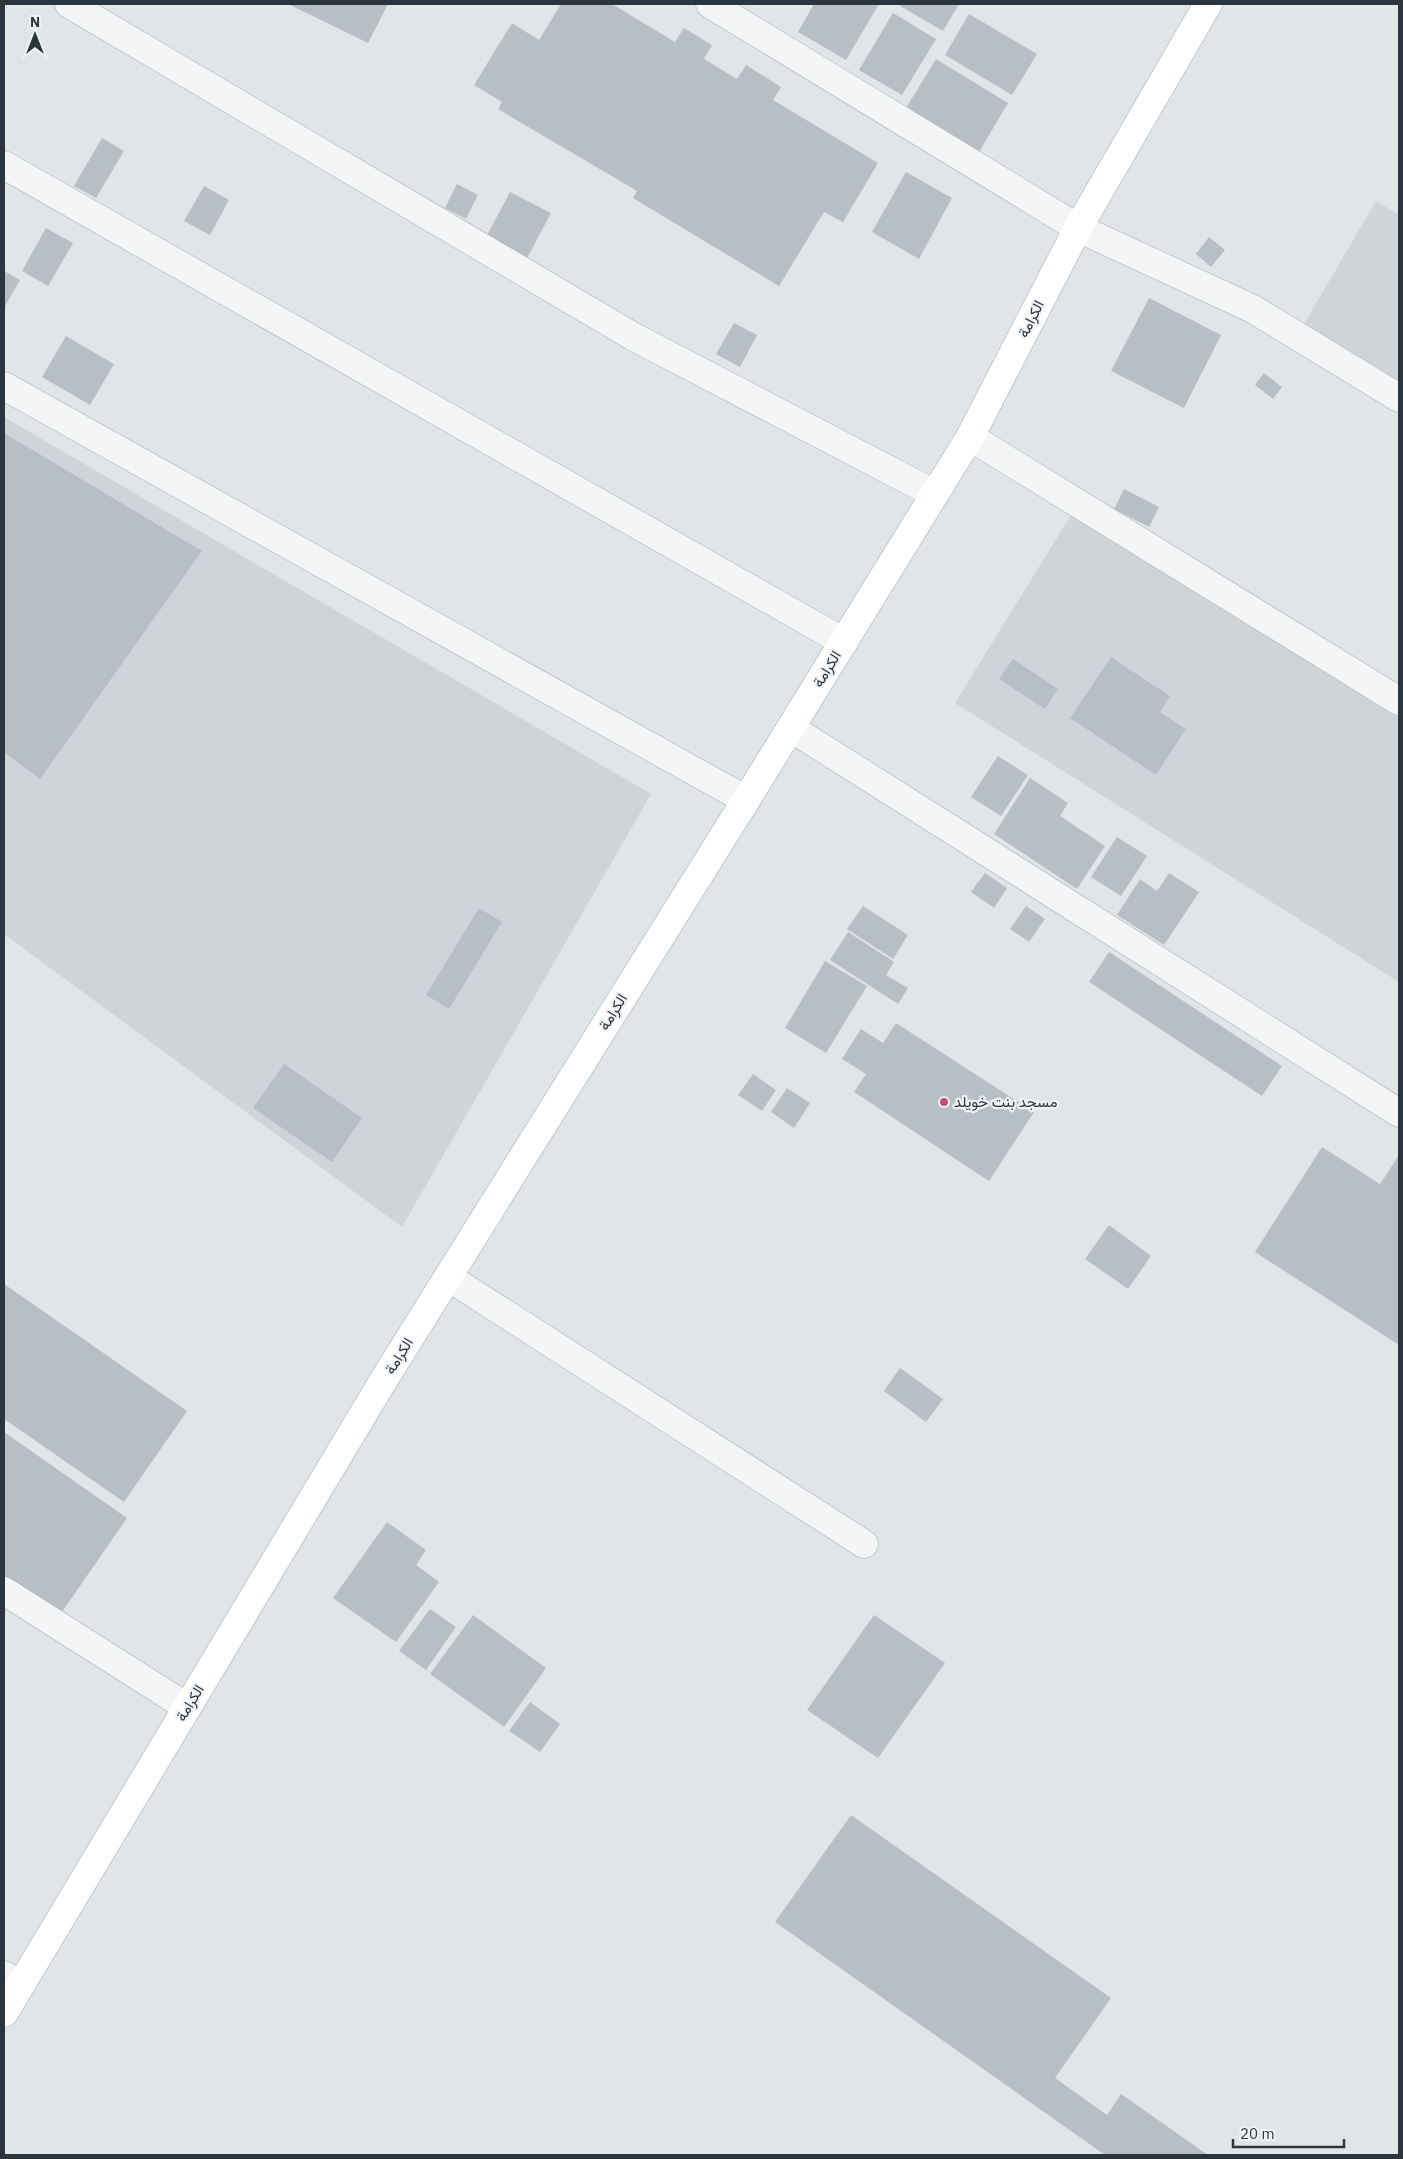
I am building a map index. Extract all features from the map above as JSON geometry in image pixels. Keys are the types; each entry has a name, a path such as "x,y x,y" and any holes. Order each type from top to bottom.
{"main road":[{"name":"الكرامة","path":"4,2013 12,1980 187,1708 383,1381 791,728 970,437 1078,228 1208,4"}],"lane":[{"path":"69,4 634,337 935,494"},
{"path":"710,4 1078,228 1253,309 1399,398"},
{"path":"4,165 844,642"},
{"path":"4,386 746,800"},
{"path":"970,437 1399,701"},
{"path":"791,728 1399,1113"},
{"path":"448,1277 864,1544"},
{"path":"4,1592 187,1708"}],"shaded area":[{"path":"1376,201 1399,215 1399,395 1297,336"},
{"path":"4,417 651,794 402,1227 4,934"},
{"path":"1071,515 1399,717 1399,982 955,703"}],"building":[{"path":"288,4 388,4 368,43"},
{"path":"561,4 612,4 675,42 684,28 712,45 704,59 737,79 746,65 781,87 773,100 878,163 843,222 824,212 779,286 633,198 637,191 498,109 502,102 474,85 512,23 539,40"},
{"path":"814,4 879,4 846,60 798,32"},
{"path":"897,4 959,4 943,31"},
{"path":"893,13 936,39 902,95 859,70"},
{"path":"969,14 1037,54 1012,95 945,55"},
{"path":"936,59 1008,103 979,152 906,108"},
{"path":"102,138 124,151 96,198 74,186"},
{"path":"906,172 952,198 919,259 872,232"},
{"path":"457,184 478,195 466,219 445,208"},
{"path":"204,186 229,200 210,235 184,221"},
{"path":"510,192 551,213 525,262 484,241"},
{"path":"46,228 73,243 48,286 22,271"},
{"path":"1209,237 1225,250 1211,267 1196,254"},
{"path":"4,271 20,280 4,308"},
{"path":"1149,298 1221,335 1184,408 1111,371"},
{"path":"734,323 757,335 740,367 716,354"},
{"path":"66,336 114,364 90,405 42,377"},
{"path":"1264,373 1282,387 1273,399 1255,385"},
{"path":"4,433 202,551 40,779 4,752"},
{"path":"1124,489 1159,507 1149,527 1114,509"},
{"path":"1111,657 1170,696 1160,712 1186,729 1156,775 1070,718"},
{"path":"1013,659 1058,689 1045,709 999,679"},
{"path":"998,756 1028,775 1001,816 971,797"},
{"path":"1030,778 1068,803 1060,816 1105,846 1077,889 994,834"},
{"path":"1117,837 1147,856 1121,896 1091,877"},
{"path":"985,873 1007,888 994,908 971,892"},
{"path":"1169,873 1199,892 1164,945 1117,915 1140,879 1157,891"},
{"path":"863,906 908,935 893,959 847,929"},
{"path":"1026,906 1045,919 1029,942 1010,929"},
{"path":"479,908 502,922 449,1009 426,995"},
{"path":"848,932 894,962 886,975 908,988 898,1004 830,960"},
{"path":"1109,952 1282,1066 1262,1096 1089,982"},
{"path":"825,961 867,986 826,1053 785,1028"},
{"name":"مسجد بنت خويلد","path":"896,1023 1034,1112 989,1181 854,1092 866,1074 842,1059 861,1029 883,1043"},
{"path":"284,1064 362,1118 332,1162 253,1108"},
{"path":"753,1074 776,1090 762,1111 738,1095"},
{"path":"787,1088 810,1103 794,1128 771,1112"},
{"path":"1322,1147 1380,1184 1399,1155 1399,1345 1255,1252"},
{"path":"1109,1225 1151,1256 1128,1289 1085,1259"},
{"path":"4,1284 187,1411 124,1502 4,1419"},
{"path":"900,1368 943,1399 926,1422 884,1391"},
{"path":"4,1432 127,1518 55,1622 4,1587"},
{"path":"387,1522 426,1550 416,1565 439,1582 396,1642 333,1598"},
{"path":"430,1609 456,1627 426,1670 399,1651"},
{"path":"473,1615 546,1668 504,1727 430,1674"},
{"path":"874,1615 945,1663 878,1758 807,1710"},
{"path":"530,1702 560,1724 540,1752 509,1731"},
{"path":"851,1815 1111,1998 1055,2078 1107,2115 1121,2094 1208,2155 1105,2155 775,1922"}],"place":[{"name":"مسجد بنت خويلد","path":"944,1102"}]}
